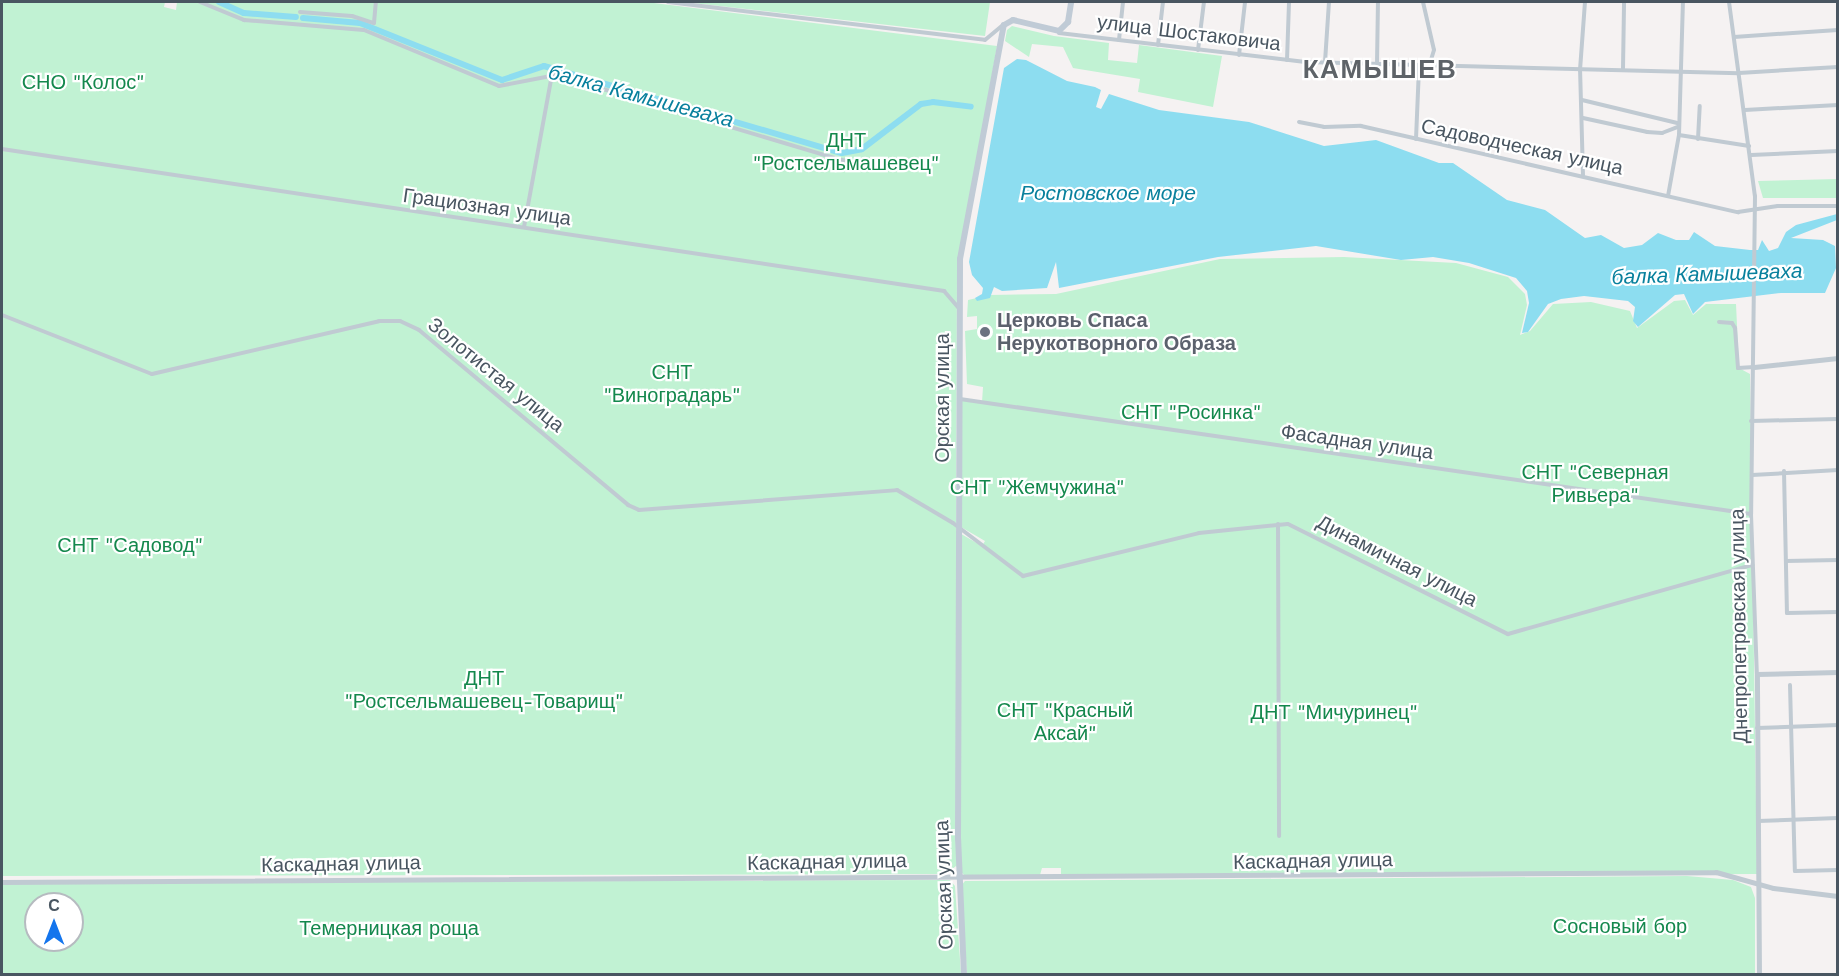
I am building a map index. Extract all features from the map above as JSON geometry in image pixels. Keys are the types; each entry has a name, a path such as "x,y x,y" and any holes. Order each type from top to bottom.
{"main road":[{"path":"1004,25 1017,20 1055,32 1066,25 1071,2"},
{"name":"Орская улица","path":"964,975 959,876 960,259 1004,25"}],"street":[{"path":"200,2 244,21 363,30 499,86 552,75 597,85 842,160 903,170"},
{"path":"300,12 352,16 374,23 376,2"},
{"path":"668,2 985,40 1004,25"},
{"path":"1119,40 1123,2"},
{"path":"1158,45 1163,2"},
{"path":"1198,50 1204,2"},
{"path":"1239,54 1245,2"},
{"path":"1287,60 1289,2"},
{"path":"1325,63 1329,2"},
{"path":"1377,64 1378,2"},
{"path":"1423,2 1434,50 1429,66"},
{"path":"1583,175 1580,70 1585,2"},
{"path":"1623,69 1624,2"},
{"path":"1668,195 1679,135 1679,71 1683,2"},
{"name":"Днепропетровская улица","path":"1730,2 1739,73 1747,110 1749,146 1753,155 1755,212 1751,514 1757,674 1759,975"},
{"path":"1734,37 1838,30"},
{"name":"улица Шостаковича","path":"1055,32 1325,63 1739,73 1838,67"},
{"path":"1416,139 1419,66"},
{"path":"524,227 552,75"},
{"path":"1582,100 1678,125"},
{"path":"1747,110 1838,105"},
{"path":"1698,139 1700,106"},
{"path":"1583,118 1647,132 1662,133 1668,127 1678,125"},
{"name":"Садоводческая улица","path":"1299,122 1324,127 1361,126 1738,212 1755,212 1778,206 1838,206"},
{"path":"1679,135 1749,146"},
{"name":"Грациозная улица","path":"2,149 944,291 959,309"},
{"path":"1753,155 1838,151"},
{"name":"Золотистая улица","path":"2,315 152,374 379,321 400,321 419,330 628,505 639,510 890,490 906,493 958,526 1023,576"},
{"path":"1719,322 1732,323 1735,328 1738,368 1838,358"},
{"name":"Фасадная улица","path":"959,398 1751,514"},
{"path":"1751,421 1838,419"},
{"path":"1751,475 1784,471 1838,470"},
{"path":"1784,471 1787,613 1838,612"},
{"path":"1278,524 1279,836"},
{"name":"Динамичная улица","path":"1023,576 1199,533 1278,524 1297,526 1508,634 1752,566"},
{"path":"1786,561 1838,560"},
{"path":"1757,674 1838,672"},
{"path":"1790,685 1795,871 1838,870"},
{"path":"1757,728 1838,725"},
{"path":"1758,821 1838,818"},
{"name":"Каскадная улица","path":"2,882 1716,872 1759,885 1838,896"}],"green space":[{"path":"2,2 165,2 164,7 176,10 177,2 646,2 997,46 957,273 956,531 982,546 985,541 961,527 961,399 982,402 983,387 967,384 965,331 977,329 977,316 967,317 968,300 990,295 1056,294 1220,259 1344,257 1456,263 1508,277 1525,294 1527,305 1520,335 1530,331 1553,304 1591,302 1630,311 1637,328 1674,301 1685,300 1693,315 1706,304 1736,304 1739,368 1750,374 1757,874 1061,876 1061,868 1042,868 1040,875 964,875 956,866 946,874 2,876"},
{"path":"684,2 990,2 985,36"},
{"path":"1012,26 1054,36 1109,43 1108,60 1137,63 1139,45 1222,56 1213,107 1138,92 1140,79 1073,68 1063,47 1032,44 1029,57 1005,41 1007,30"},
{"path":"1837,179 1837,198 1763,198 1758,181"},
{"name":"Сосновый бор","path":"1687,876 1733,880 1751,887 1755,898 1755,974 967,974 961,886 965,881"},
{"name":"Темерницкая роща","path":"950,880 955,886 961,974 2,974 2,883"}],"water":[{"name":"Ростовское море","path":"1017,59 1026,60 1067,81 1101,90 1096,107 1101,109 1109,94 1159,110 1249,122 1324,146 1376,140 1439,163 1453,163 1507,200 1545,210 1585,238 1601,235 1624,248 1642,245 1658,233 1676,240 1689,240 1694,232 1715,246 1758,250 1762,240 1769,251 1778,248 1786,232 1796,225 1837,214 1837,220 1791,238 1823,240 1835,246 1836,268 1825,293 1781,293 1705,302 1693,314 1684,294 1675,295 1638,327 1633,321 1635,307 1628,301 1584,296 1561,299 1548,304 1528,332 1522,333 1529,303 1527,291 1516,278 1469,263 1433,257 1401,260 1316,246 1218,257 1059,288 1056,262 1047,288 1002,291 994,287 990,298 977,301 975,298 982,294 983,288 972,275 969,262 1004,68"}],"waterway":[{"name":"балка Камышеваха","path":"219,2 244,13 296,17"},
{"name":"балка Камышеваха","path":"303,18 360,23 502,80 544,66 842,153 862,149 921,104 933,102 971,107"}],"place":[{"name":"Церковь Спаса Нерукотворного Образа","path":"985,332"}],"district":[{"name":"КАМЫШЕВ","path":"1380,70"}],"park label":[{"name":"СНО \"Колос\"","path":"83,82"},
{"name":"ДНТ \"Ростсельмашевец\"","path":"846,152"},
{"name":"СНТ \"Виноградарь\"","path":"672,384"},
{"name":"СНТ \"Росинка\"","path":"1191,412"},
{"name":"СНТ \"Северная Ривьера\"","path":"1595,484"},
{"name":"СНТ \"Жемчужина\"","path":"1037,487"},
{"name":"СНТ \"Садовод\"","path":"130,545"},
{"name":"ДНТ \"Ростсельмашевец-Товарищ\"","path":"484,690"},
{"name":"ДНТ \"Мичуринец\"","path":"1334,712"},
{"name":"СНТ \"Красный Аксай\"","path":"1065,722"}]}
